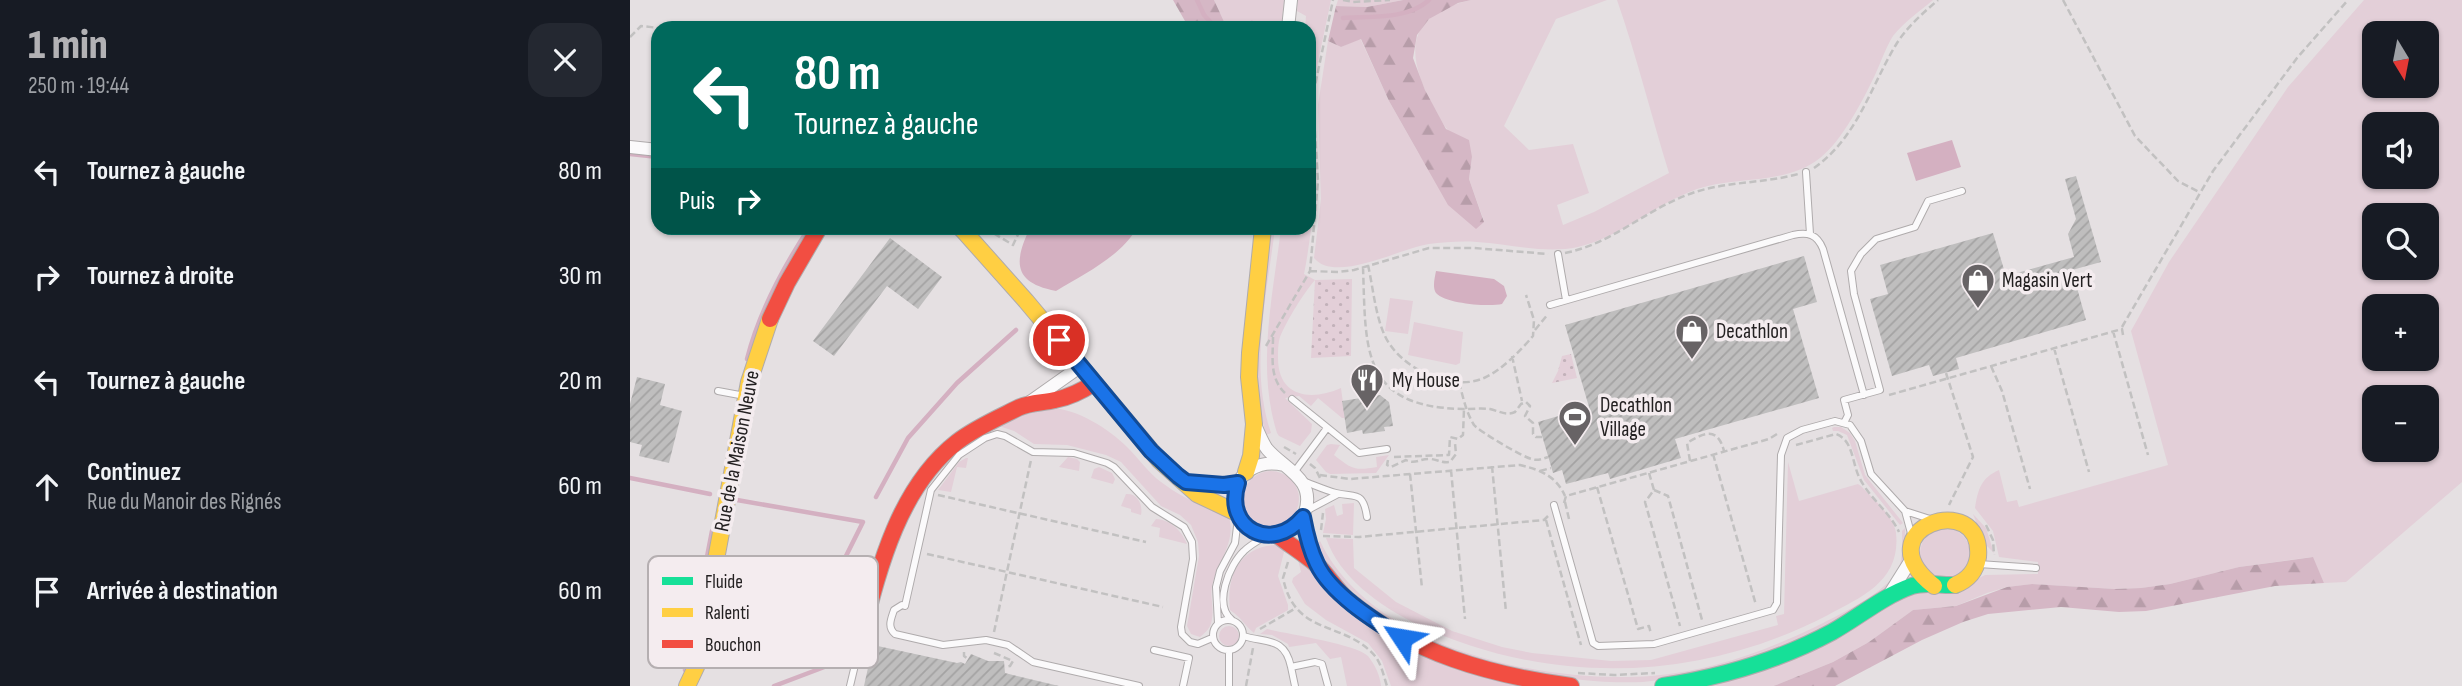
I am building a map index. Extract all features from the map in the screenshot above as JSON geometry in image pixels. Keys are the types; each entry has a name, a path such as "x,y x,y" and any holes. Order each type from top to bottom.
{"street":[{"path":"1289,21 1291,0"},
{"path":"630,147 651,149"},
{"name":"Rue de la Maison Neuve","path":"717,556 759,346 781,292 815,235"},
{"path":"967,235 1159,460 1197,494 1238,515"},
{"path":"1262,235 1250,352 1249,377 1254,424 1251,456 1234,503 1245,526 1255,532 1272,535 1317,565 1347,599 1402,638 1446,658 1527,680 1572,679"},
{"path":"1028,404 1032,398 1081,366"},
{"path":"878,578 884,557 906,508 922,479 942,454 965,436 1028,404 1063,400 1094,383"},
{"path":"1254,424 1266,447 1294,472 1307,496 1304,514 1317,565"},
{"path":"1186,482 1224,485 1242,478 1264,463 1294,472"},
{"path":"1272,535 1295,527 1304,514"},
{"path":"1665,679 1717,676 1787,653 1829,634 1888,597 1915,585 1945,587 1957,585 1969,577 1977,564 1977,543 1971,531 1961,523 1948,519 1936,520 1906,540 1915,569 1924,580 1934,586"},
{"path":"1888,597 1911,560"},
{"name":"Rue de la Maison Neuve","path":"687,686 696,668"}],"lane":[{"path":"1806,172 1810,234"},
{"path":"1844,423 1848,415 1844,400 1881,390 1854,294 1851,271 1860,254 1876,239 1915,227 1928,201 1962,191"},
{"path":"1550,305 1793,234 1810,234 1815,236 1823,248 1864,395"},
{"path":"1558,254 1566,300"},
{"path":"718,391 747,396"},
{"path":"1292,399 1359,453 1387,449"},
{"path":"1554,508 1594,645 1654,644 1773,610 1777,603 1782,448 1787,439 1801,430 1835,421 1844,423 1857,433 1875,479 1905,512 1936,520"},
{"path":"1326,428 1294,472 1338,494"},
{"path":"1139,686 1032,662 1007,645 992,641 972,640 943,645 895,634 890,626 891,619 894,610 905,606 931,493 937,480 959,455 992,435 1002,434 1033,452 1074,453 1114,467 1152,507 1184,527 1192,542 1193,559 1182,634 1190,642 1198,643 1212,638"},
{"path":"1304,514 1338,494 1351,493 1365,506 1367,517"},
{"path":"1905,512 1906,540"},
{"path":"1218,623 1216,587 1220,571 1235,542 1238,515"},
{"path":"1212,638 1221,649 1229,650 1240,644 1243,636 1240,626 1226,616 1224,609 1227,579 1245,549 1272,535"},
{"path":"1977,564 2036,568"},
{"path":"1212,638 1218,623 1232,620"},
{"path":"1243,636 1269,641 1287,653 1295,686"},
{"path":"1154,650 1189,658 1183,686"},
{"path":"1229,650 1229,686"},
{"path":"1291,667 1315,662 1322,664 1328,686"},
{"path":"850,686 854,668"}],"path":[{"path":"1316,87 1333,0"},
{"path":"1343,0 1390,0"},
{"path":"1310,271 1338,272 1429,248 1474,247 1558,254 1597,244 1694,192 1806,172 1823,161 1845,138 1860,116 1897,43 1916,19 1938,0"},
{"path":"2063,0 2135,136 2178,181 2199,192"},
{"path":"2123,335 2122,329 2199,192 2289,68 2348,0"},
{"path":"630,37 641,26 651,27"},
{"path":"1316,149 1316,204"},
{"path":"997,235 1013,244 1018,235"},
{"path":"1263,352 1310,271 1313,235"},
{"path":"1368,265 1381,326 1390,345 1405,360 1436,377 1459,382 1483,378 1533,336 1551,310 1550,305"},
{"path":"1363,267 1366,343 1372,362 1384,382 1395,392 1415,403 1433,408 1489,409 1510,414 1515,412 1522,402 1512,356"},
{"path":"1526,295 1535,330"},
{"path":"1883,397 2122,329"},
{"path":"2113,331 2148,456"},
{"path":"1273,333 1275,380 1279,388 1292,399"},
{"path":"2054,348 2089,472"},
{"path":"1992,366 2002,391 2030,489"},
{"path":"1946,373 1973,457 1949,505"},
{"path":"1455,443 1457,454 1450,462 1440,463 1429,459 1415,464 1406,460 1391,467 1387,465 1391,457 1449,455 1450,437 1461,438 1463,435 1465,409 1459,382"},
{"path":"1522,402 1530,406 1525,416 1533,423 1533,434 1542,437"},
{"path":"1465,409 1479,430 1507,445 1520,456 1536,460 1548,457"},
{"path":"1566,496 1769,439 1780,433"},
{"path":"1690,461 1687,443 1712,434 1718,435 1724,451"},
{"path":"1782,448 1836,434 1842,436 1847,441 1858,475 1865,487 1891,517 1906,540"},
{"path":"1281,446 1303,458 1320,475 1350,479 1520,465 1555,479 1566,496 1565,502 1554,508 1545,519 1359,537 1321,536 1321,541"},
{"path":"1005,667 1010,666 1013,661 990,652 1033,452"},
{"path":"1713,454 1759,615"},
{"path":"1492,466 1506,612"},
{"path":"1540,471 1551,468"},
{"path":"1451,470 1465,619"},
{"path":"1649,472 1654,490 1646,502 1683,636"},
{"path":"1410,474 1422,588"},
{"path":"1597,487 1638,629 1649,626 1654,644"},
{"path":"1654,490 1668,496 1705,630"},
{"path":"931,493 1146,542"},
{"path":"1545,519 1581,645"},
{"path":"917,552 1163,607"},
{"path":"1246,686 1255,640 1260,629 1296,608 1313,623 1358,642 1377,657 1387,686"},
{"path":"968,651 962,652 968,659"},
{"path":"1572,679 1623,675 1665,679"}],"shaded area":[{"path":"1214,0 1284,0 1282,21 1224,21"},
{"path":"1298,0 1331,0 1316,72 1316,21 1306,21 1306,16 1297,11"},
{"path":"1338,0 1403,0 1367,7 1336,6"},
{"path":"1471,0 1607,0 1556,19 1504,126 1529,150 1573,144 1589,193 1557,205 1563,225 1669,173 1617,0 1933,0 1893,36 1844,131 1828,151 1807,167 1776,176 1697,189 1609,236 1578,247 1540,249 1477,242 1447,242 1417,247 1352,266 1324,265 1314,258 1321,199 1318,105 1328,41 1341,47 1360,38 1389,101 1419,154 1484,221 1469,179 1472,157 1450,133 1433,106 1418,70 1415,54 1417,39 1423,26 1433,16"},
{"path":"2364,0 2462,0 2462,482 2346,582 2324,583 2312,557 2239,567 2170,584 2141,588 2032,584 2007,587 1956,606 1913,610 1869,642 1833,662 1774,686 1700,686 1910,592 1975,580 1985,575 2038,574 2038,562 1999,557 1993,531 1975,508 1981,485 1999,470 2007,502 2017,500 2019,507 2168,465 2131,331 2169,262 2288,87"},
{"path":"1952,140 1961,167 1916,181 1907,153"},
{"path":"1027,235 1132,235 1111,256 1056,291 1032,283 1025,277 1020,261"},
{"path":"1269,235 1274,235 1260,357 1261,383 1271,433 1266,435 1258,384 1261,305"},
{"path":"1280,235 1310,235 1304,274 1315,280 1300,300 1280,337 1280,371 1290,388 1299,393 1319,394 1341,388 1345,418 1318,398 1311,406 1299,396 1285,398 1312,424 1311,432 1300,446 1279,436 1271,408 1267,357"},
{"path":"1436,271 1494,279 1504,286 1507,296 1502,304 1496,305 1449,300 1435,291"},
{"path":"1352,279 1351,356 1311,358 1315,280"},
{"path":"1390,298 1413,301 1408,334 1385,331"},
{"path":"1414,322 1463,332 1460,363 1456,365 1408,355"},
{"path":"1571,354 1577,378 1552,383 1562,356"},
{"path":"1051,408 1072,412 1102,427 1120,440 1169,488 1229,517 1230,536 1212,586 1211,622 1208,630 1200,637 1191,634 1187,626 1199,556 1198,542 1191,525 1180,515 1161,506 1121,462 1106,455 1067,445 1034,444 1014,431 999,426 1022,415"},
{"path":"1834,427 1841,427 1850,433 1865,475 1903,523 1900,525 1864,480 1847,435 1833,431"},
{"path":"1327,445 1340,445 1334,455 1358,469 1377,467 1376,457 1389,455 1376,473 1330,474 1316,460"},
{"path":"1068,457 1080,462 1079,471 1059,467"},
{"path":"966,458 966,468 957,467 951,492 938,490 959,462"},
{"path":"1788,462 1799,501 1858,484 1861,486 1882,508 1894,527 1896,549 1893,563 1886,575 1867,593 1828,615 1778,637 1727,654 1675,664 1622,668 1570,666 1518,658 1466,644 1416,624 1375,599 1341,566 1326,538 1353,539 1354,568 1396,602 1452,631 1502,647 1532,653 1611,661 1651,660 1778,625 1776,616 1784,614"},
{"path":"1099,467 1112,473 1115,479 1113,484 1091,478 1094,469"},
{"path":"1265,471 1277,471 1287,475 1295,483 1299,499 1295,515 1287,523 1277,527 1265,527 1255,523 1247,515 1243,505 1243,493 1247,483 1255,475"},
{"path":"1126,494 1134,495 1139,500 1141,515 1121,506"},
{"path":"1354,503 1353,535 1323,533 1325,509 1334,505 1337,516 1343,514 1342,504"},
{"path":"1973,514 1986,528 1994,553 1984,543"},
{"path":"1156,519 1175,527 1187,544 1159,537 1160,528 1151,526"},
{"path":"1905,528 1905,555 1901,570 1884,591 1859,609 1806,636 1747,659 1685,676 1643,682 1553,676 1506,667 1459,652 1414,633 1374,609 1340,579 1315,544 1320,541 1344,578 1378,609 1419,633 1464,652 1513,665 1561,673 1608,677 1651,676 1693,670 1755,653 1813,628 1861,602 1894,577 1899,568 1902,531"},
{"path":"1945,528 1963,535 1970,553 1963,571 1945,578 1927,571 1920,553 1927,535"},
{"path":"1275,545 1285,548 1278,576 1288,610 1256,628 1254,633 1230,610 1230,586 1233,575 1244,558 1252,551"},
{"path":"1297,556 1337,598 1526,686 1391,686 1382,661 1368,643 1326,620 1305,604 1292,582 1301,572"},
{"path":"1229,626 1236,629 1239,636 1236,643 1229,646 1222,643 1219,636 1222,629"},
{"path":"1267,629 1350,647 1361,652 1373,663 1381,686 1347,686 1341,657 1330,659 1316,643 1289,647 1272,635 1260,634"}],"green space":[{"path":"1173,0 1214,0 1224,21 1185,21"},
{"path":"1403,0 1471,0 1458,3 1429,19 1417,35 1413,58 1425,90 1446,129 1469,140 1472,157 1469,179 1484,222 1476,229 1448,205 1389,101 1361,39 1341,47 1328,41 1336,6 1367,7"},
{"path":"2313,557 2324,583 2275,586 2146,611 2119,612 2061,607 1988,614 1922,640 1835,686 1774,686 1833,662 1869,642 1913,610 1956,606 2007,587 2032,584 2141,588 2170,584 2239,567"}],"building":[{"name":"Magasin Vert","path":"2076,176 2101,262 2072,270 2086,320 1956,358 1959,369 1933,376 1929,365 1892,376 1870,299 1888,294 1880,265 1993,233 2006,276 2074,257 2068,234 2076,219 2065,179"},
{"path":"890,238 942,277 918,309 887,286 834,356 813,341"},
{"name":"Decathlon","path":"1804,256 1817,302 1793,309 1819,398 1675,439 1681,458 1610,479 1608,473 1566,484 1562,470 1553,473 1538,422 1589,407 1565,325"},
{"path":"637,377 665,384 660,405 682,411 669,463 639,456 642,445 630,442 630,404"},
{"name":"My House","path":"1380,395 1389,402 1393,426 1384,427 1385,431 1363,434 1362,430 1347,433 1342,401"},
{"path":"878,646 965,664 971,654 988,661 1004,661 1005,673 1059,686 864,686 868,668 878,668"}],"waterway":[{"path":"1197,0 1210,21"},
{"path":"1343,18 1400,14 1429,0"},
{"path":"630,154 651,156"},
{"path":"747,359 772,291 805,235"},
{"path":"876,497 908,438 957,383 1016,330"},
{"path":"630,478 710,494"},
{"path":"737,500 863,522 846,556"},
{"path":"707,556 712,531"},
{"path":"774,686 822,668"}],"traffic: fast":[{"path":"1663,686 1707,678 1792,651 1832,632 1881,601 1912,586 1955,585"}],"traffic: slow":[{"path":"967,235 1159,460 1197,494 1237,513"},
{"path":"1246,472 1251,456 1254,424 1249,377 1250,353 1262,235"},
{"path":"717,556 749,382 770,319"},
{"path":"1934,586 1915,566 1911,548 1917,533 1931,524 1947,520 1963,524 1975,536 1978,557 1971,574 1955,585"},
{"path":"687,686 696,668"}],"traffic: jam":[{"path":"770,319 815,235"},
{"path":"878,576 893,533 919,483 936,461 957,442 1023,406 1071,395 1094,383"},
{"path":"1277,535 1316,564 1348,600 1399,635 1426,648 1482,668 1571,686"}],"place":[{"name":"Magasin Vert","path":"1978,310"},
{"name":"Decathlon","path":"1692,361"},
{"name":"My House","path":"1367,410"},
{"name":"Decathlon Village","path":"1575,447"}],"route":[{"path":"1059,340 1151,451 1178,476 1186,482 1224,485 1238,483 1234,503 1238,517 1245,526 1266,536 1277,535 1295,527 1303,517 1317,565 1331,583 1364,613 1402,638"}]}
